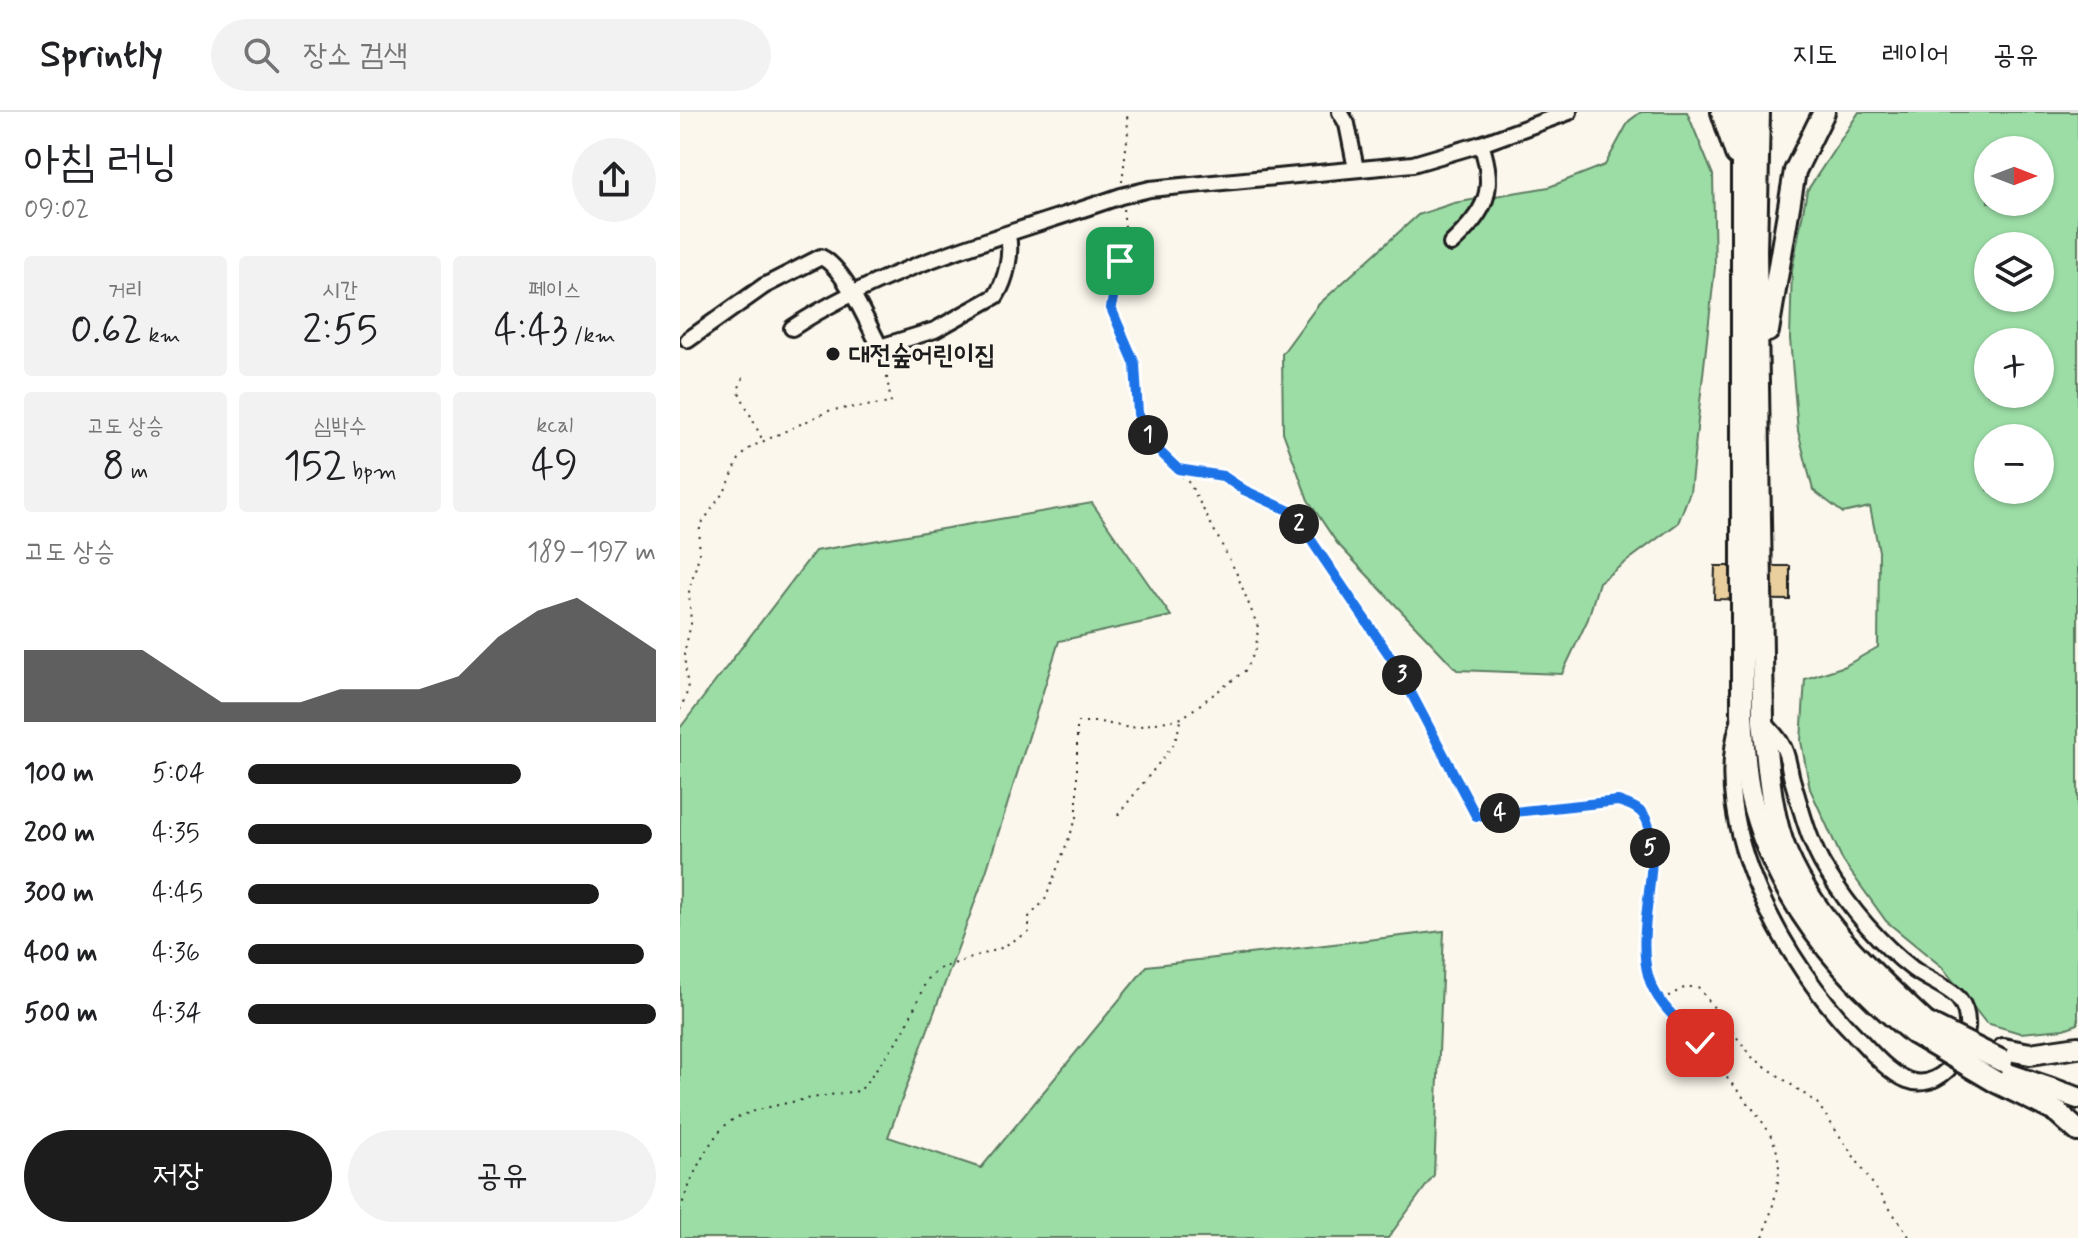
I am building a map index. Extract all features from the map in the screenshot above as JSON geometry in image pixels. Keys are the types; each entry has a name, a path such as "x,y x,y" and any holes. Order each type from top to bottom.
{"highway":[{"path":"1722,112 1741,168"},
{"path":"1742,112 1742,714 1749,792 1771,863 1811,932 1868,997 2000,1066 2078,1098"},
{"path":"1759,112 1763,721 1771,785 1787,853 1837,937 1923,1024"},
{"path":"1759,390 1795,171 1824,112"},
{"path":"2000,1066 2030,1054 2078,1047"},
{"path":"2000,1066 2078,1085"},
{"path":"2000,1066 2078,1131"}],"street":[{"path":"1340,112 1347,124 1356,169"},
{"path":"792,328 851,293 922,264 1121,196 1150,189 1413,164 1481,144 1569,112"},
{"path":"1451,244 1474,222 1486,201 1489,166 1481,144"},
{"path":"688,340 764,286 821,257 830,261 851,293 880,347 935,330 996,296 1007,263 1008,236"},
{"path":"1742,714 1731,747 1734,804 1757,893 1791,954 1842,1022 1883,1064 1908,1081 1926,1082 1945,1073 1963,1048 1967,1021 1959,999 1886,948 1825,869 1783,745 1763,721"}],"path":[{"path":"680,1210 701,1162 729,1121 795,1101 860,1091 904,1031 927,979 941,968 999,949 1029,932 1029,917 1045,900 1077,817 1077,722 1100,722 1130,728 1182,718 1246,670 1256,649 1258,627 1212,526 1178,469 1157,449 1138,414 1135,364 1111,308 1126,236 1121,196 1128,132 1127,112"},
{"path":"680,710 688,690 684,654 691,624 689,590 699,556 700,526 727,487 739,459 763,441 831,410 891,403 888,374 880,347"},
{"path":"743,378 738,390 763,441"},
{"path":"1178,469 1223,476 1244,490 1292,512 1398,668 1476,816 1618,801 1638,808 1647,820 1651,842 1644,943 1648,976 1660,1001 1700,1043 1770,1129 1777,1150 1779,1177 1763,1238"},
{"path":"1118,815 1174,744 1182,718"},
{"path":"1660,1001 1686,987 1698,987 1752,1057 1817,1103 1910,1238"}],"green space":[{"path":"1641,112 1687,112 1713,175 1715,267 1690,492 1678,523 1599,582 1588,619 1562,674 1457,670 1337,543 1308,500 1283,432 1282,354 1318,305 1418,215 1454,203 1549,187 1605,165 1629,121"},
{"path":"1859,112 2078,112 2078,1024 2064,1029 2020,1033 1986,1023 1942,967 1886,921 1843,861 1810,789 1801,741 1805,679 1845,666 1878,647 1879,551 1870,507 1843,513 1813,490 1798,431 1790,339 1792,270 1807,191"},
{"path":"1092,503 1171,616 1059,641 986,872 888,1137 981,1168 1147,966 1444,931 1434,1175 1388,1238 680,1238 680,728 815,551"}],"building":[{"path":"1715,566 1790,566 1790,600 1714,599"}],"place":[{"name":"대전숲어린이집","path":"833,354"}],"route":[{"path":"1120,261 1111,308 1135,364 1138,414 1157,449 1178,469 1205,470 1223,476 1244,490 1292,512 1398,668 1476,816 1618,801 1638,808 1647,820 1651,842 1644,915 1648,976 1660,1001 1700,1043"}]}
